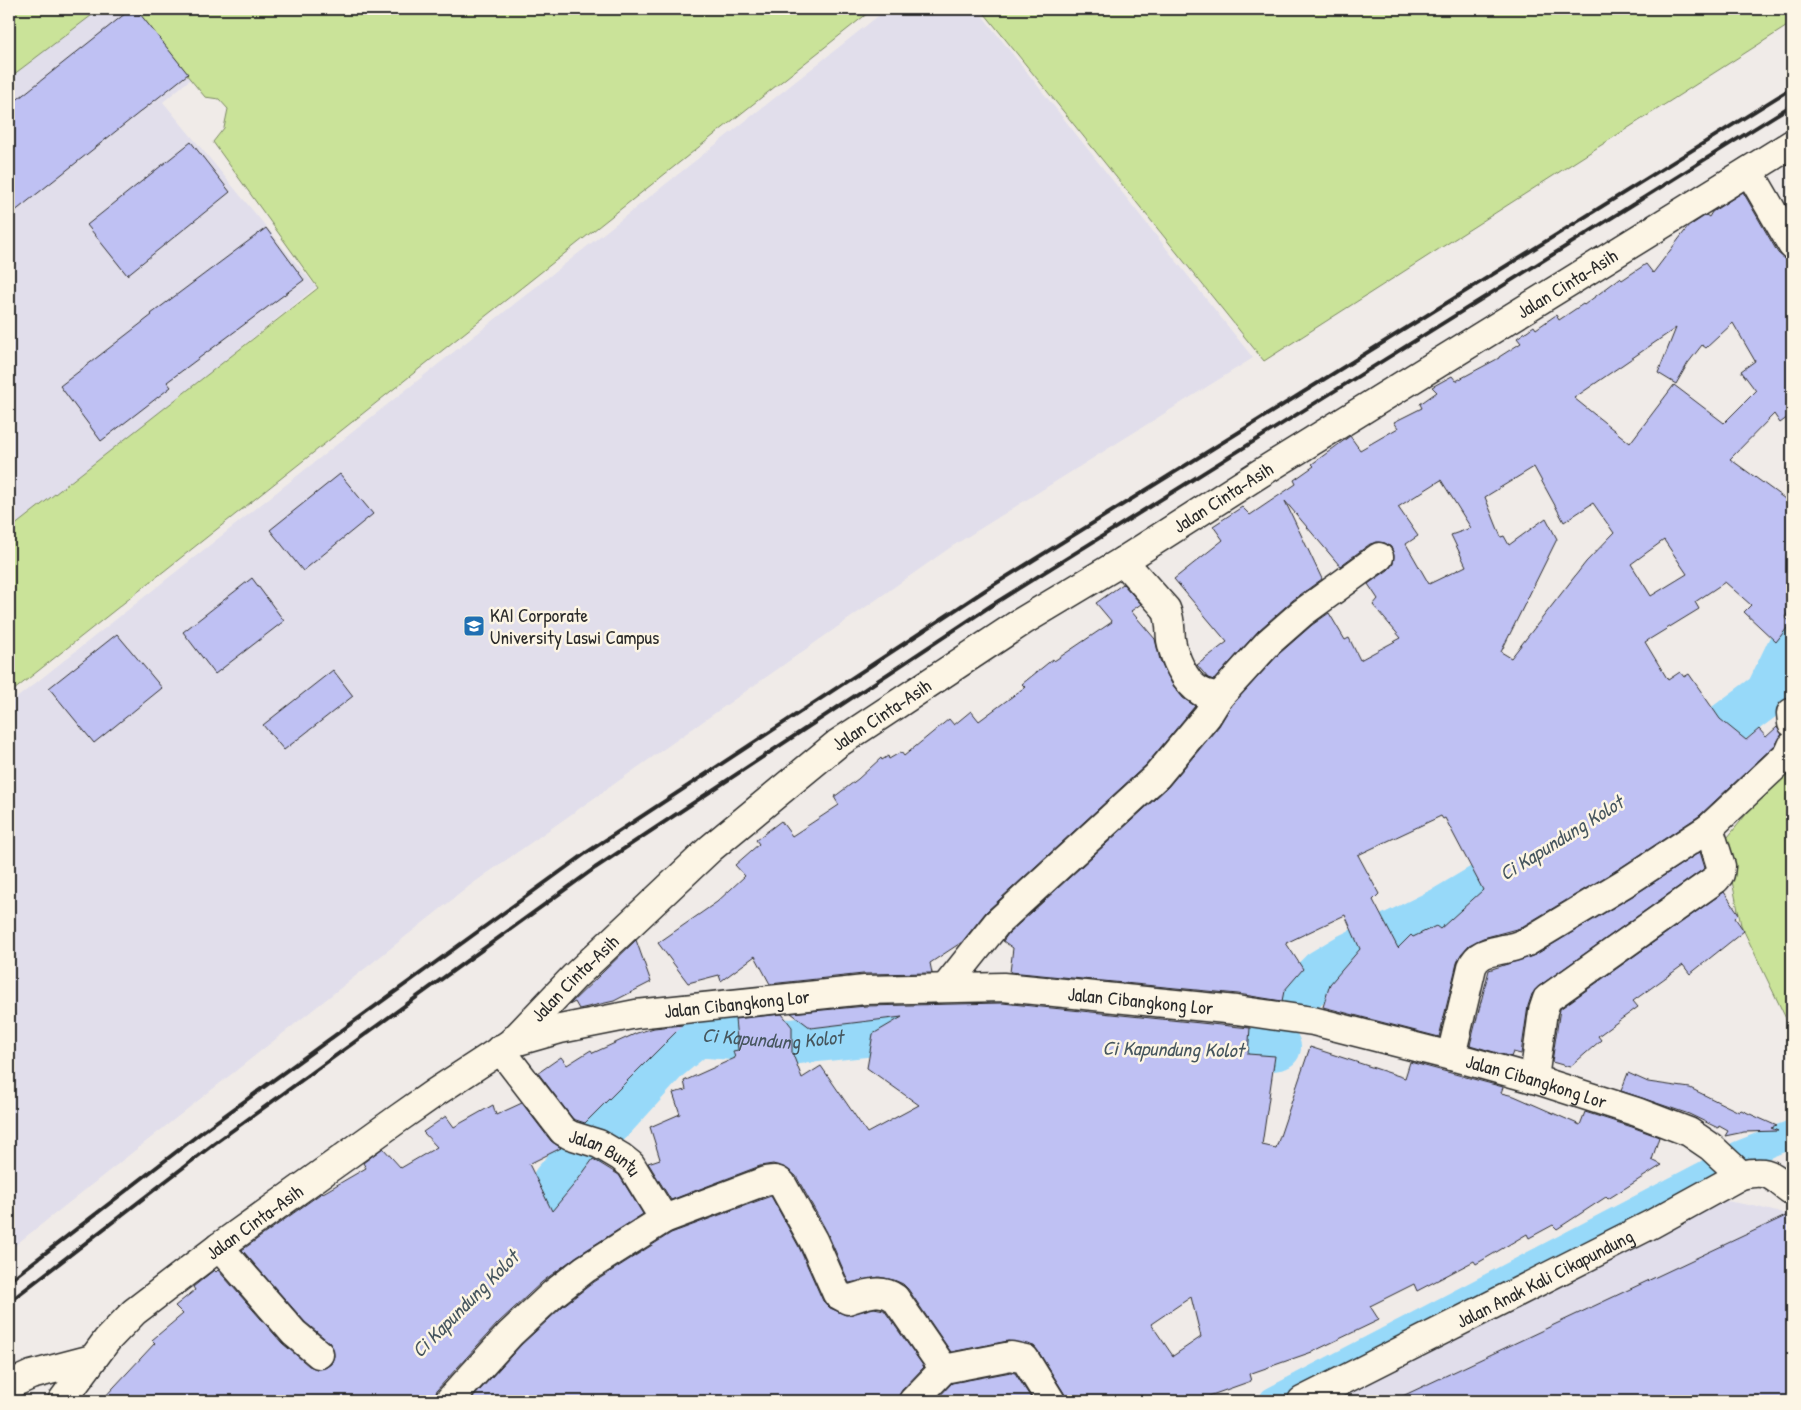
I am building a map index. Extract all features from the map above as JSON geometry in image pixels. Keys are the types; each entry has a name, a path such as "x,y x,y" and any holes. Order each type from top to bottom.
{"street":[{"name":"Jalan Cinta-Asih","path":"62,1401 107,1340 134,1312 219,1247 436,1092 506,1046 574,977 711,848 837,744 1023,621 1123,561 1259,474 1792,144"},
{"path":"1749,171 1792,245"},
{"path":"946,987 997,923 1157,776 1207,716 1219,697 1269,642 1296,618 1379,557"},
{"path":"1123,561 1166,609 1170,618 1171,641 1175,654 1190,683 1203,693 1219,697"},
{"path":"1451,1056 1472,965 1480,956 1527,942 1620,886 1709,828 1789,753 1792,746"},
{"path":"1534,1079 1543,1010 1547,999 1716,879 1720,874 1720,866 1709,828"},
{"name":"Jalan Cibangkong Lor","path":"506,1046 560,1029 636,1014 865,990 1003,987 1236,1010 1313,1021 1534,1079 1660,1120 1688,1132 1711,1147 1731,1166"},
{"name":"Jalan Buntu","path":"506,1046 558,1126 570,1136 592,1142 621,1157 631,1165 664,1219"},
{"name":"Jalan Anak Kali Cikapundung","path":"1302,1401 1652,1224 1731,1166 1770,1174 1790,1189"},
{"path":"449,1401 510,1334 554,1294 592,1264 664,1219 765,1181 778,1180 813,1240 838,1294 848,1300 876,1292 890,1294 895,1298 944,1369"},
{"path":"219,1247 294,1333 319,1354"},
{"path":"913,1401 944,1369 1011,1356 1025,1359 1051,1401"},
{"path":"9,1385 31,1375 92,1359"}],"shaded area":[{"path":"90,9 133,9 193,77 163,102 316,287 9,535 9,72"},
{"name":"KAI Corporate University Laswi Campus","path":"887,9 977,9 1253,358 951,547 472,884 9,1250 9,704"},
{"path":"1721,1200 1792,1216 1792,1401 1321,1401"}],"green space":[{"path":"9,9 100,9 9,78"},
{"path":"132,9 873,9 9,694 9,530 318,288 213,142 224,128 228,109 219,99 205,97"},
{"path":"981,9 1792,9 1792,23 1264,361"},
{"path":"1792,757 1792,1031 1741,925 1724,842"}],"building":[{"path":"131,9 136,9 188,74 9,216 9,106"},
{"path":"191,142 230,192 127,275 87,225"},
{"path":"1743,192 1778,253 1792,263 1792,414 1780,423 1774,414 1730,459 1792,504 1792,607 1785,617 1791,623 1776,642 1744,612 1751,605 1725,582 1695,602 1699,609 1645,642 1668,680 1680,672 1684,677 1689,674 1720,719 1746,740 1759,729 1766,737 1777,727 1782,734 1776,744 1699,816 1620,868 1520,928 1483,938 1469,945 1461,954 1457,963 1439,1037 1323,1007 1330,984 1360,949 1345,915 1286,943 1303,969 1284,991 1282,1001 1238,994 1010,972 1013,948 1003,941 1008,934 1168,787 1219,726 1231,706 1280,653 1312,625 1329,613 1345,640 1349,638 1360,660 1401,638 1373,605 1378,599 1368,584 1388,570 1393,564 1394,555 1391,547 1385,543 1377,542 1370,544 1340,566 1285,501 1322,579 1293,600 1259,630 1214,680 1208,678 1197,665 1227,642 1174,579 1223,540 1213,526 1242,507 1250,515 1296,484 1294,480 1314,466 1312,464 1350,436 1360,450 1398,428 1394,422 1422,408 1420,404 1437,392 1432,387 1452,376 1456,381 1499,358 1521,343 1517,338 1534,326 1536,329 1556,315 1559,320 1584,305 1620,278 1622,280 1646,264 1653,273 1688,227 1706,215 1709,217 1712,212","holes":["1733,323 1755,361 1741,371 1756,391 1724,423 1674,385 1630,443 1574,398 1676,328 1658,373 1676,384 1688,363 1702,345 1706,348","1534,467 1564,522 1593,503 1614,533 1586,562 1511,658 1501,652 1557,539 1546,518 1509,545 1504,536 1501,537 1485,497","1441,480 1471,528 1451,535 1466,566 1429,584 1406,544 1418,536 1398,507","1664,540 1687,574 1651,596 1631,564","1441,816 1443,819 1445,818 1483,890 1440,929 1436,926 1413,937 1411,935 1398,948 1373,900 1379,894 1358,855"]},
{"path":"266,228 304,280 167,382 171,387 101,441 60,386 151,314"},
{"path":"340,474 373,514 303,571 270,530"},
{"path":"252,578 284,621 215,674 183,632"},
{"path":"1123,584 1141,604 1131,611 1155,639 1160,660 1172,684 1183,698 1195,706 1146,765 986,912 962,942 930,963 932,973 863,974 770,984 755,956 721,981 719,975 688,983 658,943 717,902 745,876 735,865 759,844 756,840 781,821 792,836 839,805 834,797 881,758 882,760 888,756 889,759 901,752 904,756 949,719 954,725 971,711 979,721 1025,687 1022,684 1053,659 1054,661 1112,622 1096,603"},
{"path":"117,634 162,688 94,743 49,688"},
{"path":"333,670 353,696 284,750 263,725"},
{"path":"1700,852 1705,868 1538,987 1532,994 1528,1006 1521,1054 1513,1052 1511,1057 1470,1045 1489,970 1535,955 1636,894"},
{"path":"1724,892 1739,914 1735,918 1744,931 1690,974 1683,965 1633,1001 1638,1007 1598,1036 1601,1040 1570,1067 1552,1062 1560,1009"},
{"path":"636,940 651,982 614,1001 579,1009 575,1002 569,1005"},
{"path":"1002,1003 1250,1028 1248,1054 1275,1056 1262,1145 1276,1148 1310,1047 1405,1078 1410,1062 1503,1087 1501,1093 1514,1096 1580,1125 1585,1112 1632,1127 1659,1137 1652,1160 1662,1165 1608,1199 1606,1197 1557,1229 1553,1225 1529,1238 1527,1234 1476,1264 1474,1261 1417,1291 1414,1284 1370,1306 1379,1320 1312,1352 1249,1374 1251,1381 1195,1401 1067,1401 1064,1393 1034,1346 1008,1341 951,1352 903,1284 879,1277 849,1283 827,1232 796,1176 786,1168 773,1164 760,1166 671,1200 648,1163 660,1159 650,1127 680,1114 673,1093 686,1090 684,1081 735,1058 733,1051 738,1050 735,1019 782,1014 792,1027 792,1052 802,1078 821,1066 867,1133 919,1105 867,1068 873,1034 902,1017 811,1028 791,1013 866,1006","holes":["1191,1297 1201,1337 1173,1356 1151,1324"]},
{"path":"683,1025 585,1123 573,1119 538,1073 561,1057 567,1065 591,1050 593,1053 637,1033 654,1028"},
{"path":"1628,1073 1648,1082 1690,1088 1739,1112 1741,1110 1777,1126 1771,1128 1778,1131 1744,1132 1725,1136 1728,1131 1719,1126 1718,1128 1689,1114 1621,1091"},
{"path":"522,1103 551,1141 561,1148 529,1164 552,1211 593,1159 619,1175 643,1214 577,1256 542,1282 498,1323 437,1390 434,1401 101,1401 155,1343 152,1340 183,1314 175,1306 195,1290 193,1287 214,1270 216,1272 218,1270 282,1343 309,1366 317,1369 325,1368 331,1364 334,1356 333,1348 329,1342 305,1322 242,1250 323,1192 366,1168 363,1163 383,1148 401,1168 437,1147 423,1132 446,1116 454,1127 493,1105 496,1115"},
{"path":"771,1196 799,1247 823,1301 830,1308 846,1315 874,1308 884,1310 924,1367 902,1390 898,1401 470,1401 521,1345 563,1306 594,1282 671,1233"},
{"path":"1792,1213 1792,1401 1392,1401"},
{"path":"1011,1372 1015,1373 1033,1401 935,1401 952,1383"}],"waterway":[{"name":"Ci Kapundung Kolot","path":"1675,763 1768,694 1792,644"},
{"name":"Ci Kapundung Kolot","path":"1298,996 1322,972 1347,957 1446,908 1535,855"},
{"name":"Ci Kapundung Kolot","path":"515,1255 524,1246 555,1182 667,1059 697,1034 790,1042 923,1028 938,1031"},
{"name":"Ci Kapundung Kolot","path":"1186,1048 1247,1052 1278,1047"},
{"path":"1273,1401 1703,1176 1739,1155 1792,1134"}],"railway":[{"path":"9,1281 202,1132 586,853 987,589 1792,88"},
{"path":"9,1302 215,1143 595,868 992,605 1792,105"}],"place":[{"name":"KAI Corporate University Laswi Campus","path":"474,626"}]}
